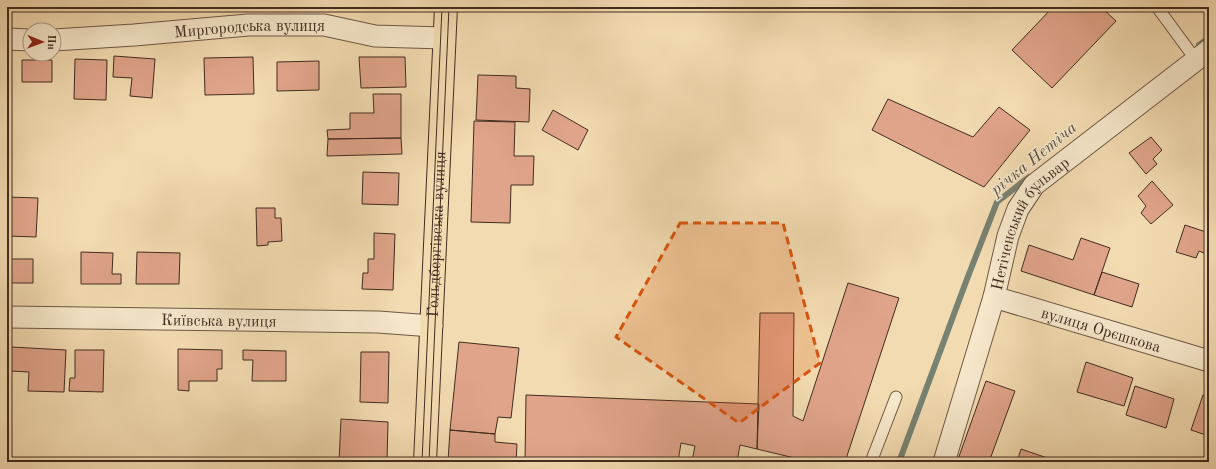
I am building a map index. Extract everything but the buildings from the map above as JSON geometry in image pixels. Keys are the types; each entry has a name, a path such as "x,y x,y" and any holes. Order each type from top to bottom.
{"main road":[{"name":"Гольдбергівська вулиця","path":"425,462 446,7"}],"street":[{"name":"Миргородська вулиця","path":"62,40 134,36 248,25 324,25 375,36 444,38"},
{"path":"7,39 22,40"},
{"name":"Нетіченський бульвар","path":"944,462 994,297 1008,236 1018,209 1034,185 1203,55"},
{"name":"вулиця Орєшкова","path":"994,297 1209,361"},
{"name":"Київська вулиця","path":"7,317 378,322 432,326"}],"lane":[{"path":"1157,7 1203,55"},
{"path":"871,462 896,397"}],"highlighted area":[{"path":"680,223 783,223 820,363 739,423 616,337"}],"waterway":[{"name":"річка Нетіча","path":"1199,45 1209,38"},
{"name":"річка Нетіча","path":"899,462 997,202 1029,177"}],"tram line":[{"path":"422,462 442,7"},
{"path":"429,462 449,7"}]}
